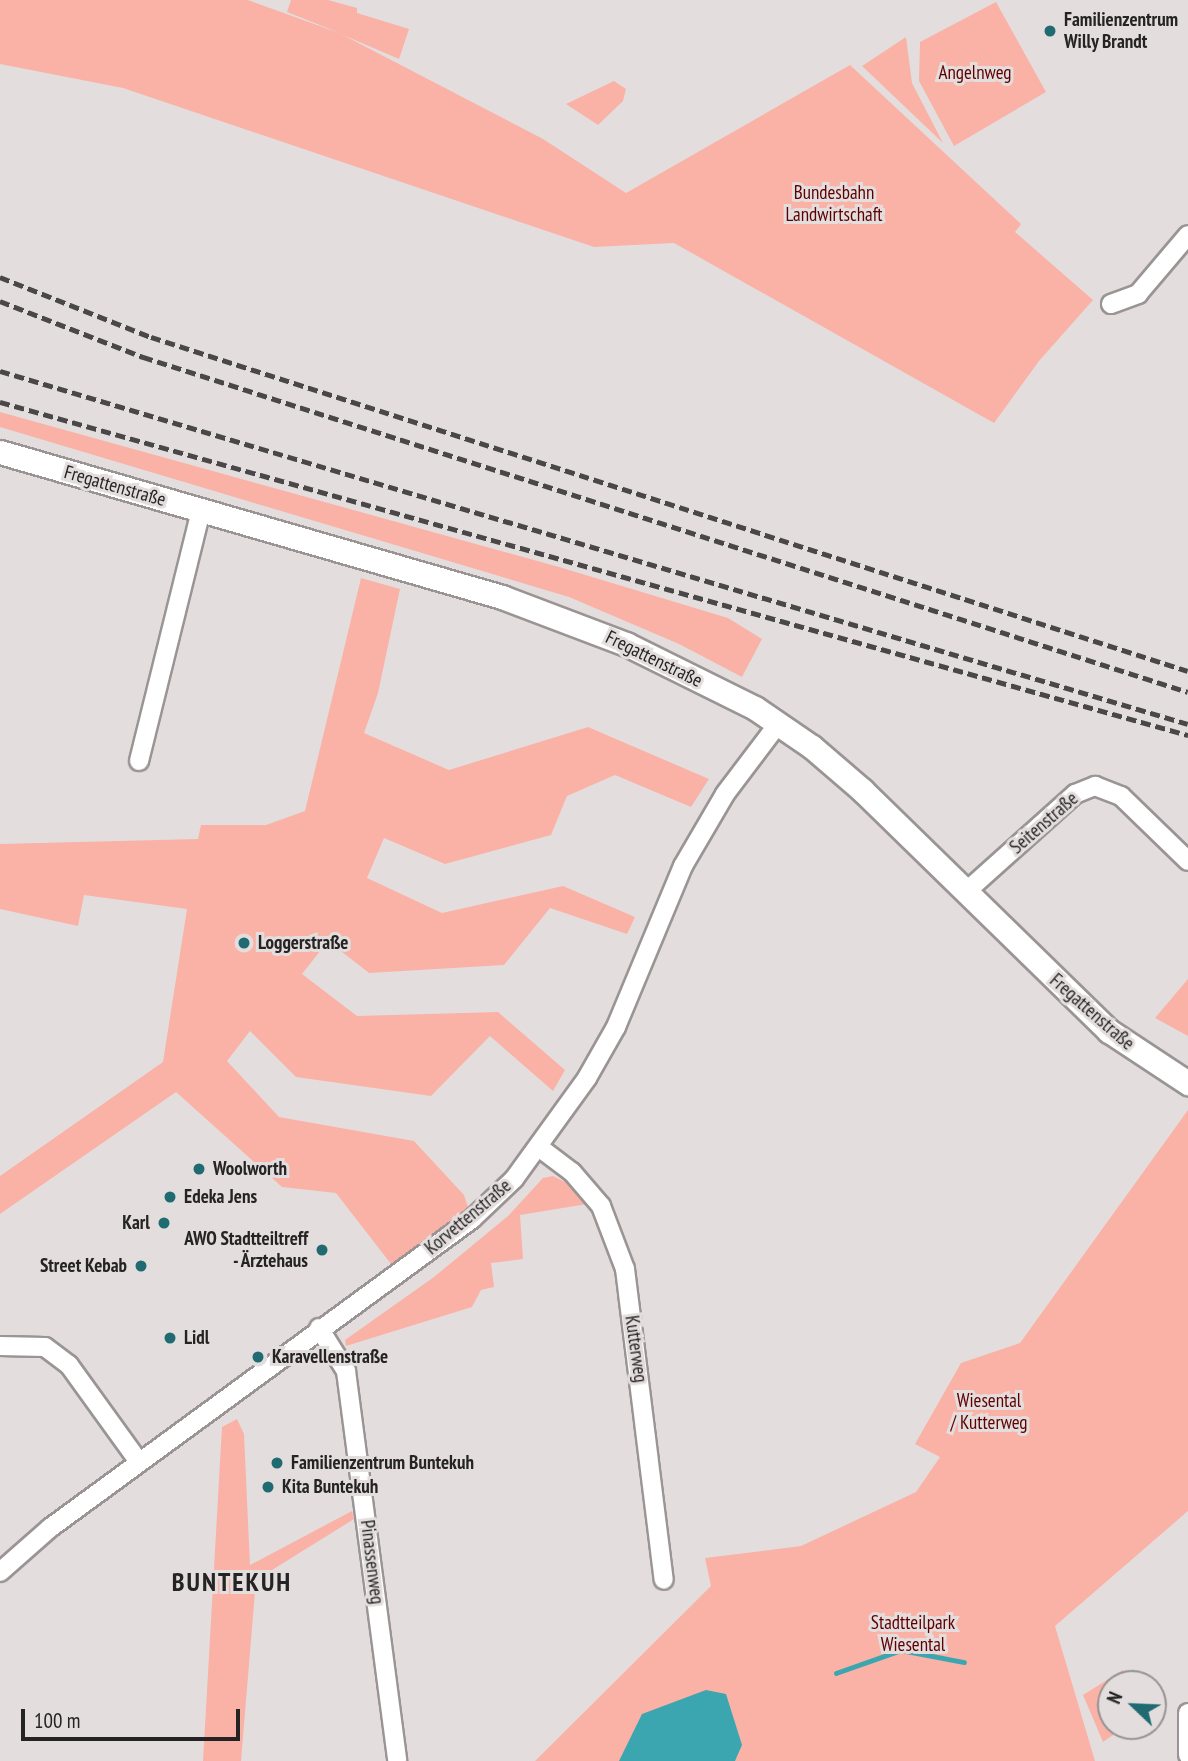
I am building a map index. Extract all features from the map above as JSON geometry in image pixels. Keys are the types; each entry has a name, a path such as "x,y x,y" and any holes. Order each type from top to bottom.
{"street":[{"path":"1111,304 1138,294 1188,235"},
{"name":"Fregattenstraße","path":"0,452 502,597 583,626 658,659 778,724 839,769 968,890 1109,1031 1188,1083"},
{"path":"139,761 201,511"},
{"name":"Korvettenstraße","path":"0,1572 50,1528 319,1328 472,1219 540,1148 616,1027 690,853 725,794 778,724"},
{"name":"Seitenstraße","path":"968,890 1074,794 1095,786 1121,796 1188,861"},
{"name":"Kutterweg","path":"540,1148 572,1172 601,1206 625,1269 664,1580"},
{"name":"Pinassenweg","path":"319,1328 346,1371 397,1761"},
{"path":"0,1346 45,1347 69,1365 139,1462"},
{"path":"1188,1713 1188,1755"}],"green space":[{"name":"Bundesbahn Landwirtschaft","path":"0,0 248,0 342,34 287,12 291,0 328,0 357,8 357,13 409,29 399,59 343,35 543,139 626,193 850,65 1021,224 1015,232 1093,300 1039,361 994,423 674,243 594,247 123,88 0,64"},
{"name":"Angelnweg","path":"996,2 1046,92 954,146 919,81 920,42"},
{"path":"906,37 912,83 943,143 862,66"},
{"path":"614,81 626,89 623,101 598,125 566,104"},
{"path":"0,412 559,567 728,618 762,639 742,677 679,644 569,597 0,427"},
{"path":"361,578 400,589 378,693 364,733 449,770 588,727 709,779 691,807 615,775 567,796 551,835 445,864 384,838 367,878 442,913 563,886 635,917 627,934 550,908 504,965 369,973 328,941 302,974 357,1016 498,1012 565,1070 553,1091 490,1036 431,1096 296,1077 250,1031 227,1061 279,1117 414,1141 464,1195 472,1219 398,1273 336,1193 282,1187 176,1092 0,1214 0,1176 163,1062 187,909 84,895 78,926 0,909 0,844 198,839 201,825 266,825 305,811"},
{"path":"1188,979 1188,1036 1155,1018"},
{"name":"Stadtteilpark Wiesental","path":"1188,1110 1188,1511 1055,1626 1095,1761 535,1761 711,1586 705,1558 801,1546 916,1492 940,1457 915,1444 961,1363 1020,1343"},
{"path":"553,1176 569,1184 587,1204 520,1215 523,1259 491,1263 494,1287 481,1290 472,1307 346,1346 345,1340 434,1277 508,1216 543,1178"},
{"path":"237,1419 244,1434 250,1565 352,1511 354,1519 256,1580 241,1761 203,1761 222,1427"},
{"path":"1097,1686 1097,1728 1083,1695"}],"water":[{"path":"706,1690 726,1694 742,1745 735,1761 619,1761 642,1714"}],"waterway":[{"path":"836,1673 901,1650 964,1662"}],"railway":[{"path":"0,277 151,337 1188,671"},
{"path":"0,301 143,357 1188,692"},
{"path":"0,371 1188,724"},
{"path":"0,402 1188,735"}],"place":[{"name":"Familienzentrum Willy Brandt","path":"1050,31"},
{"name":"Loggerstraße","path":"244,943"},
{"name":"Woolworth","path":"199,1169"},
{"name":"Edeka Jens","path":"170,1197"},
{"name":"Karl","path":"164,1223"},
{"name":"AWO Stadtteiltreff - Ärztehaus","path":"322,1250"},
{"name":"Street Kebab","path":"141,1266"},
{"name":"Lidl","path":"170,1338"},
{"name":"Karavellenstraße","path":"258,1357"},
{"name":"Familienzentrum Buntekuh","path":"277,1463"},
{"name":"Kita Buntekuh","path":"268,1487"}],"district":[{"name":"BUNTEKUH","path":"232,1582"}],"park label":[{"name":"Wiesental / Kutterweg","path":"989,1412"}]}
